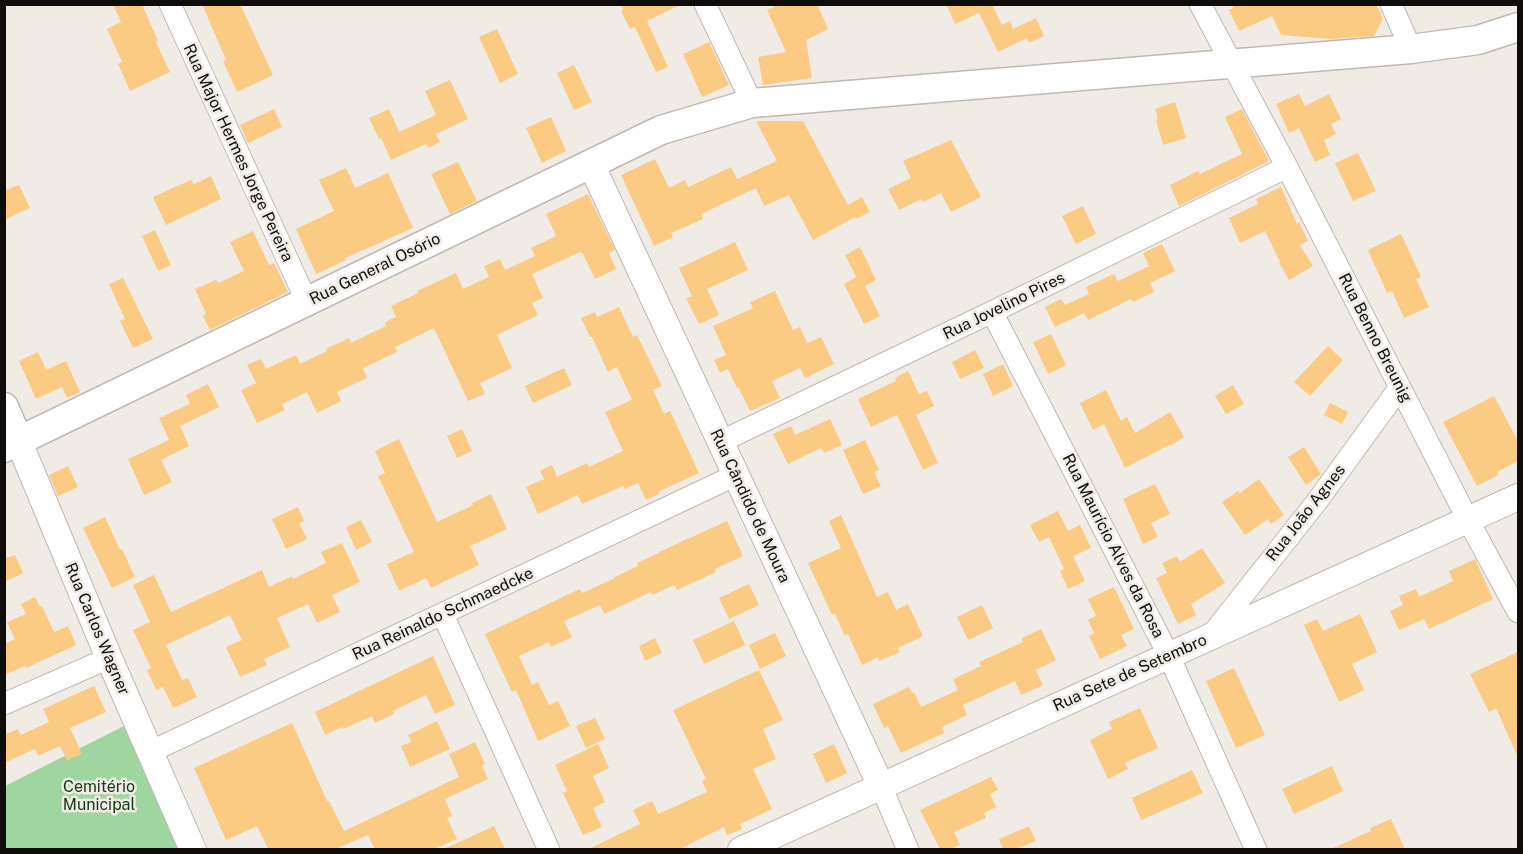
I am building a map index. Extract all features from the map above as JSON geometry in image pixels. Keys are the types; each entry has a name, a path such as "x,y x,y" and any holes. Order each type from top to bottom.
{"main road":[{"name":"Rua General Osório","path":"12,445 661,130 752,103 1411,49 1478,40 1518,27"},
{"name":"Rua Carlos Wagner","path":"4,407 12,445"}],"street":[{"name":"Rua Major Hermes Jorge Pereira","path":"170,4 307,302"},
{"path":"705,4 752,103"},
{"name":"Rua Benno Breunig","path":"1200,4 1518,612"},
{"path":"1391,4 1411,49"},
{"name":"Rua Cândido de Moura","path":"591,164 881,786 908,849"},
{"name":"Rua Jovelino Pires","path":"720,442 1287,167"},
{"name":"Rua Maurício Alves da Rosa","path":"992,312 1169,656 1256,849"},
{"name":"Rua João Agnes","path":"1210,637 1318,500 1400,387"},
{"name":"Rua Carlos Wagner","path":"12,445 193,849"},
{"name":"Rua Reinaldo Schmaedcke","path":"150,752 736,475"},
{"name":"Rua Sete de Setembro","path":"741,849 1518,497"},
{"path":"442,615 549,849"},
{"path":"4,704 109,658"}],"green space":[{"name":"Cemitério Municipal","path":"124,726 181,849 5,850 5,786"}],"building":[{"path":"113,4 142,4 170,72 130,91 118,64 122,62 107,29 121,22"},
{"path":"202,4 240,4 273,75 237,92"},
{"path":"621,4 682,4 647,21 668,67 656,72 635,27 630,29 621,11 623,10"},
{"path":"779,4 817,4 828,29 806,40 812,78 763,85 758,57 786,52 767,10"},
{"path":"946,4 998,4 993,7 1002,25 1010,21 1013,29 1036,18 1044,36 1029,43 1027,38 998,52 979,13 955,24"},
{"path":"1232,4 1376,4 1383,19 1374,36 1331,39 1281,35 1272,16 1239,31 1229,10 1233,8"},
{"path":"497,29 518,74 500,83 479,37"},
{"path":"709,42 729,85 702,97 683,54"},
{"path":"574,65 592,102 574,110 557,73"},
{"path":"450,80 468,119 436,134 440,142 428,148 426,144 391,160 369,118 389,109 399,132 436,115 425,91"},
{"path":"1299,94 1305,106 1329,94 1341,119 1331,124 1336,134 1324,140 1330,155 1315,162 1299,128 1289,133 1276,104"},
{"path":"1175,102 1186,138 1163,145 1155,109"},
{"path":"274,109 282,127 248,143 240,125"},
{"path":"1242,109 1269,161 1179,206 1170,185 1242,154 1225,117"},
{"path":"551,117 566,151 542,163 526,128"},
{"path":"756,121 803,121 848,205 862,197 870,212 856,219 855,217 813,240 789,195 764,206 756,188 701,214 703,219 671,233 673,237 654,246 621,175 655,159 669,188 685,180 688,187 731,167 737,179 777,161"},
{"path":"951,140 981,197 951,212 941,193 923,202 921,199 899,210 888,189 911,178 903,161"},
{"path":"1358,153 1376,191 1353,201 1335,163"},
{"path":"458,162 477,201 450,214 431,174"},
{"path":"346,168 355,188 388,173 413,228 345,258 346,260 316,274 296,229 334,211 319,180"},
{"path":"211,176 221,199 166,225 153,197 191,180 194,184"},
{"path":"19,185 30,208 4,220 4,191"},
{"path":"1281,187 1297,224 1299,222 1308,241 1300,245 1313,266 1289,280 1265,231 1240,243 1229,218 1258,204 1256,199"},
{"path":"588,194 615,250 609,253 616,269 595,279 580,252 532,274 543,298 532,303 538,315 497,335 512,368 480,383 485,394 468,401 434,328 395,347 397,352 363,368 367,378 337,392 341,401 317,413 307,392 282,404 285,410 257,423 241,390 256,383 247,365 261,359 266,369 296,355 300,364 349,338 351,343 386,326 385,322 396,317 391,306 456,273 463,289 489,277 484,266 500,259 505,270 535,256 531,248 556,236 546,214"},
{"path":"1083,206 1096,234 1076,244 1062,216"},
{"path":"155,230 171,265 158,271 142,236"},
{"path":"253,231 269,265 274,263 288,292 210,330 195,289 216,280 218,283 244,271 230,242"},
{"path":"1401,234 1421,277 1416,279 1429,307 1404,318 1392,291 1387,293 1368,250"},
{"path":"735,242 748,270 707,289 719,315 699,324 686,298 692,296 679,268"},
{"path":"1162,244 1175,271 1150,283 1154,292 1133,302 1131,299 1088,320 1084,313 1055,327 1045,307 1061,299 1065,305 1089,294 1086,287 1114,274 1118,281 1149,266 1143,253"},
{"path":"860,247 876,280 865,286 880,316 864,324 844,284 856,277 845,255"},
{"path":"123,278 153,339 133,348 120,321 125,319 109,284"},
{"path":"775,291 793,330 800,327 807,343 821,337 834,364 805,378 800,368 772,381 780,398 750,411 728,369 720,373 714,360 726,355 713,326 753,308 750,302"},
{"path":"619,307 633,337 637,335 662,386 653,390 664,414 670,411 699,473 646,500 638,483 625,489 623,486 582,504 578,495 538,514 526,487 544,479 540,471 552,465 557,477 587,463 589,467 623,451 605,412 632,400 617,367 608,372 581,318 595,312 597,317"},
{"path":"1051,334 1066,365 1048,374 1033,342"},
{"path":"1328,346 1343,360 1310,396 1294,382"},
{"path":"975,350 984,368 960,379 952,362"},
{"path":"38,352 46,370 66,361 80,392 67,398 62,387 36,399 19,361"},
{"path":"1003,364 1013,386 993,396 983,374"},
{"path":"564,368 572,385 533,403 525,386"},
{"path":"908,371 919,394 927,391 934,406 916,415 938,463 923,470 897,415 871,427 858,399 896,381 895,378"},
{"path":"208,384 219,407 180,426 189,446 161,460 172,482 144,495 128,459 169,440 159,418 190,404 186,395"},
{"path":"1233,385 1244,404 1226,414 1215,396"},
{"path":"1106,390 1121,421 1127,417 1135,433 1170,412 1184,437 1125,468 1104,424 1093,430 1080,403"},
{"path":"1494,396 1518,441 1518,461 1477,486 1443,422"},
{"path":"1330,403 1348,412 1342,424 1324,415"},
{"path":"830,419 842,445 824,453 821,448 788,464 773,434 791,426 795,435"},
{"path":"462,429 472,451 457,458 447,436"},
{"path":"399,439 437,522 491,494 507,529 470,546 479,565 431,588 426,578 399,591 387,564 414,552 378,476 385,473 375,451"},
{"path":"865,440 879,470 874,472 881,486 863,494 843,450"},
{"path":"1304,447 1321,474 1306,485 1288,457"},
{"path":"68,466 78,487 58,496 49,475"},
{"path":"1259,479 1284,515 1271,524 1268,519 1245,535 1222,502 1238,491 1240,493"},
{"path":"1155,484 1170,514 1151,523 1158,537 1143,544 1123,499"},
{"path":"298,507 304,521 299,523 307,539 286,549 272,519"},
{"path":"1058,511 1068,531 1080,525 1091,548 1073,556 1085,581 1068,589 1060,571 1064,569 1049,537 1039,542 1030,525"},
{"path":"841,515 877,597 888,592 896,610 908,604 923,636 898,648 900,652 879,661 878,657 862,665 848,634 845,636 835,614 832,615 808,563 841,548 829,521"},
{"path":"105,517 135,577 112,588 83,528"},
{"path":"361,520 372,542 356,550 346,527"},
{"path":"727,521 743,556 715,569 716,572 677,590 674,585 652,595 651,592 604,614 600,605 564,621 572,637 551,647 549,642 519,656 532,685 538,682 549,705 558,701 570,726 538,741 516,690 512,692 485,634 580,589 582,593 615,578 638,566 637,563"},
{"path":"342,543 360,582 332,595 340,612 317,623 308,604 277,618 290,647 264,659 267,665 240,677 226,647 242,640 230,615 166,645 182,680 188,678 197,697 173,708 163,687 156,690 147,670 151,668 133,630 150,622 133,585 154,575 171,612 262,570 269,587 292,576 293,579 326,563 321,552"},
{"path":"1202,548 1225,583 1191,604 1196,615 1178,624 1156,578 1167,573 1162,563 1177,556 1180,562"},
{"path":"15,555 23,573 4,582 4,559"},
{"path":"1475,559 1493,599 1429,629 1424,619 1399,630 1390,611 1403,605 1399,596 1416,589 1419,597 1453,581 1449,571"},
{"path":"749,584 759,605 729,619 719,598"},
{"path":"1114,587 1134,629 1121,635 1127,646 1100,659 1089,636 1094,633 1088,620 1096,616 1088,599"},
{"path":"35,597 40,607 42,606 54,632 68,626 76,645 26,668 25,666 4,675 4,644 15,639 7,622 26,614 21,604"},
{"path":"982,605 993,628 968,640 957,617"},
{"path":"1360,614 1377,652 1352,664 1364,690 1339,702 1304,625 1317,619 1323,631"},
{"path":"734,621 745,645 704,664 693,640"},
{"path":"1041,629 1056,660 1036,670 1043,685 1021,695 1015,681 963,705 967,715 942,727 944,733 901,753 888,726 884,728 873,704 909,687 921,707 958,690 953,679 981,666 979,662 1023,642 1022,638"},
{"path":"775,633 786,656 760,669 749,645"},
{"path":"655,638 662,653 645,661 639,646"},
{"path":"1518,652 1518,758 1496,708 1489,712 1470,674"},
{"path":"433,656 455,705 435,714 426,695 393,711 394,714 375,723 372,716 325,735 315,712"},
{"path":"1234,668 1265,735 1236,748 1206,681"},
{"path":"759,670 783,720 763,729 776,759 753,769 772,809 740,824 742,829 727,835 724,827 680,849 589,849 640,824 633,810 652,801 658,814 707,792 702,781 706,779 673,710"},
{"path":"94,686 106,712 70,728 82,754 67,760 60,746 38,756 35,749 4,763 4,735 18,729 21,735 49,722 43,709"},
{"path":"1140,708 1158,748 1125,763 1128,769 1108,779 1090,740 1112,729 1109,722"},
{"path":"595,718 605,739 586,748 576,726"},
{"path":"437,721 450,749 410,767 401,746 411,742 408,735"},
{"path":"292,723 327,801 344,831 459,777 449,754 475,742 485,764 482,765 488,779 445,799 452,816 447,818 457,839 434,849 375,849 368,835 335,849 268,849 257,826 226,840 194,768"},
{"path":"598,744 609,768 593,776 605,802 593,808 602,827 583,835 563,793 567,791 555,765"},
{"path":"834,744 847,773 826,783 813,754"},
{"path":"1332,766 1343,791 1294,814 1282,789"},
{"path":"1192,770 1203,793 1141,820 1132,798"},
{"path":"991,777 998,790 990,794 996,807 984,813 986,818 954,832 960,845 950,849 940,849 920,810"},
{"path":"1391,819 1405,849 1331,849 1371,831 1370,828"},
{"path":"494,826 505,849 444,849"},
{"path":"1029,826 1036,841 1016,849 1003,849 999,839"}]}
